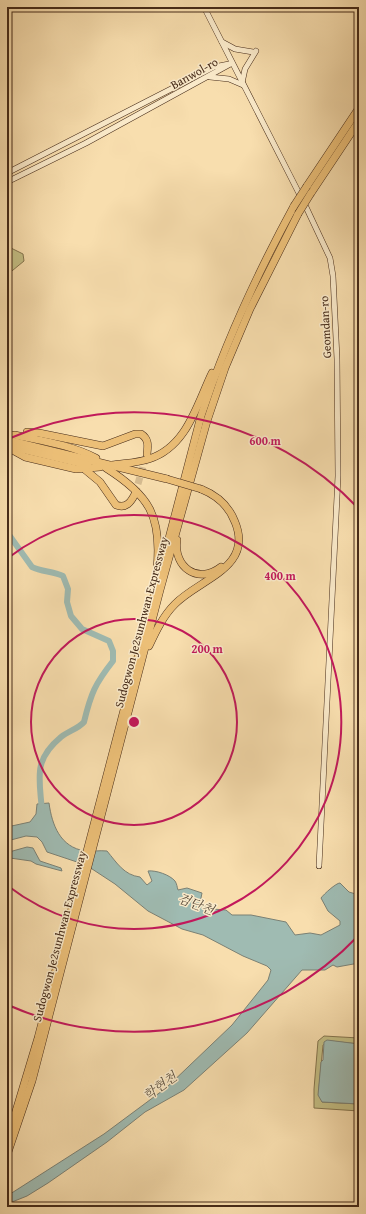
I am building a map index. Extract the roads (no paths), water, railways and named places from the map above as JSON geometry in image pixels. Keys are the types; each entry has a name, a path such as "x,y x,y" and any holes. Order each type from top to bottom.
{"highway":[{"name":"Sudogwon Je2sunhwan Expressway","path":"94,835 155,588 201,416 224,350 254,282 294,206 359,108"},
{"name":"Sudogwon Je2sunhwan Expressway","path":"7,1141 24,1090 200,444 225,368 260,288 298,214 359,121"},
{"path":"7,445 26,454 78,464 106,466 151,459 159,455 175,442 190,422 204,388 224,350"},
{"path":"7,438 21,434 39,433 98,446 111,444 135,434 141,434 148,443 147,454"},
{"path":"21,434 83,445 106,466"},
{"path":"21,434 81,451 106,466 133,486 143,498 150,510 156,527 158,543 155,588"},
{"path":"7,438 106,466 200,490 216,497 232,515 238,533 236,553 223,571 187,594 169,611 159,626 142,660"},
{"path":"7,445 78,464 106,466"},
{"path":"78,464 100,482 116,505 122,507 129,504 135,494"},
{"path":"182,510 176,551 180,561 186,568 198,574 215,571 225,563 229,557 234,544 234,532 230,519 223,509 200,490"},
{"name":"Sudogwon Je2sunhwan Expressway","path":"7,1155 30,1088 82,880"}],"main road":[{"name":"Geomdan-ro","path":"204,7 306,207 330,258 333,276 337,359 338,476 319,866"},
{"path":"209,76 229,79 243,84 245,69 254,52 235,49 222,42"},
{"name":"Banwol-ro","path":"7,182 86,143 232,63"},
{"name":"Banwol-ro","path":"7,173 214,67 232,63"}],"water":[{"name":"검단천","path":"49,803 52,819 59,834 63,840 76,849 85,851 107,851 121,868 134,876 140,877 147,885 152,881 148,871 159,872 173,879 177,884 178,890 187,888 202,893 200,903 212,909 226,910 232,915 251,915 286,922 295,935 310,933 321,935 340,925 340,921 328,911 321,898 327,891 340,883 349,892 359,895 359,963 337,967 333,965 325,970 302,970 247,1033 184,1090 145,1112 107,1142 48,1183 27,1196 7,1204 7,1196 104,1134 166,1088 232,1025 268,980 271,970 267,966 243,956 203,935 182,929 148,911 115,884 86,865 47,852 42,842 37,837 26,836 7,841 7,827 30,822 36,814 37,804"},
{"path":"27,847 33,848 40,861 61,868 62,871 36,864 31,861 10,858 9,852"},
{"path":"327,1040 359,1044 359,1104 322,1102 318,1095 324,1042"}],"waterway":[{"path":"7,532 32,567 63,576 68,589 67,602 71,616 82,629 109,641 113,651 113,661 94,689 84,722 61,737 46,754 42,763 39,780 42,812"}],"tunnel":[{"path":"135,494 146,456"}],"water label":[{"name":"학현천","path":"160,1086"}]}
